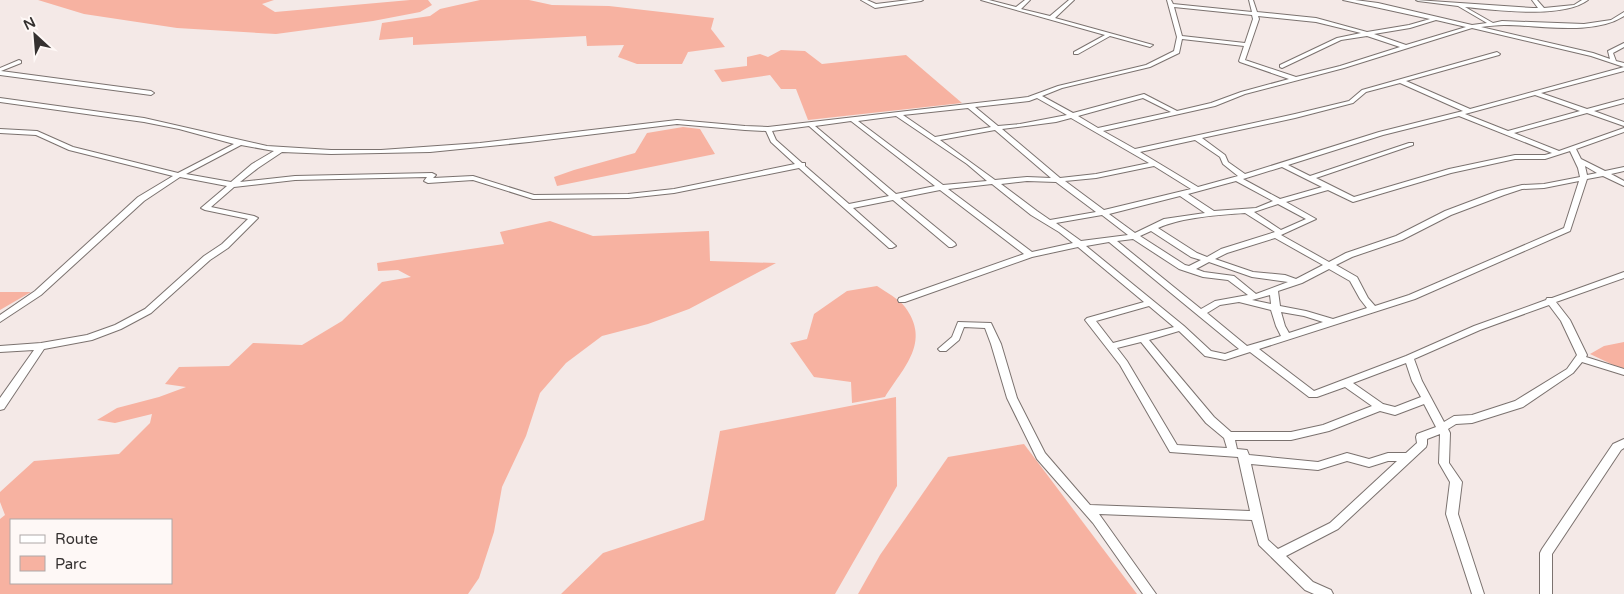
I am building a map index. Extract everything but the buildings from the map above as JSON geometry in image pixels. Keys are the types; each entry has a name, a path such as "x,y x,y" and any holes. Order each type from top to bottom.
{"street":[{"path":"863,0 875,6 921,0"},
{"path":"983,0 1150,45"},
{"path":"1017,9 1028,0"},
{"path":"1050,18 1072,0"},
{"path":"1251,0 1256,19 1242,61 1296,79"},
{"path":"1345,0 1435,18 1593,55 1624,67"},
{"path":"1418,0 1543,10 1570,8 1583,4 1586,0"},
{"path":"1534,0 1543,10"},
{"path":"0,100 165,124 240,143 280,150 368,154 434,149 676,122 699,123 740,130 768,129 1030,99 1060,86 1148,66 1177,52 1180,36 1170,3 1316,20 1366,33 1405,48"},
{"path":"1453,3 1466,8 1481,19 1551,45"},
{"path":"1097,130 1213,105 1243,93 1405,48 1471,27 1493,24 1584,26 1613,21 1624,14"},
{"path":"1282,66 1339,39 1410,26 1435,18"},
{"path":"1076,53 1110,34"},
{"path":"1180,36 1247,45"},
{"path":"1614,62 1610,52 1624,45"},
{"path":"1134,151 1351,102 1364,91 1403,82 1497,54"},
{"path":"0,72 19,62"},
{"path":"1050,222 1102,213 1197,190 1382,133 1537,94 1624,67"},
{"path":"0,72 151,93"},
{"path":"1403,82 1469,111"},
{"path":"1537,94 1624,124"},
{"path":"1038,96 1134,151 1197,190"},
{"path":"933,139 1029,124 1073,115 1144,96 1178,113"},
{"path":"1508,133 1624,101"},
{"path":"970,106 1058,180 1134,236 1182,266 1204,274 1231,278 1255,296"},
{"path":"897,114 1080,244 1181,328 1208,354 1225,357 1446,284 1567,229 1584,178 1580,161 1574,155 1572,149"},
{"path":"1459,114 1580,161 1624,184"},
{"path":"852,120 1030,255"},
{"path":"810,124 839,151 952,245"},
{"path":"768,129 773,141 892,246"},
{"path":"1281,164 1353,200 1449,171 1515,157 1545,157 1624,130"},
{"path":"0,131 37,133 71,149 179,175 235,185 295,178 432,175 428,181 474,178 533,197 628,196 674,191 802,165"},
{"path":"1190,269 1224,251 1278,234 1312,219 1277,202 1240,178 1224,162 1223,156 1197,138"},
{"path":"0,319 38,293 142,199 179,175 240,143"},
{"path":"1310,178 1411,144"},
{"path":"0,349 41,346 89,338 118,327 148,311 207,258 225,246 254,218 205,208 235,185 255,166 280,150"},
{"path":"847,207 942,188 1027,178 1058,180 1096,176 1155,164"},
{"path":"1200,313 1218,303 1255,296 1295,282 1349,255 1399,238 1448,213 1502,193 1522,187 1544,186 1607,174 1624,168"},
{"path":"902,300 1030,255 1080,244 1134,236 1167,222 1213,214 1256,210 1277,202 1328,188"},
{"path":"1182,194 1213,214"},
{"path":"1247,211 1278,234 1354,279 1364,299 1372,309"},
{"path":"1152,228 1194,255 1252,274 1285,278 1295,282"},
{"path":"1110,240 1200,313 1313,396 1409,358 1477,328 1550,300 1624,275"},
{"path":"1274,290 1281,329 1287,337"},
{"path":"1237,300 1332,322"},
{"path":"1277,555 1334,526 1422,444 1421,437 1443,428 1454,420 1472,419 1519,404 1570,371 1582,355 1565,320 1550,300"},
{"path":"1150,303 1090,320 1124,363 1174,449 1244,453 1263,542 1309,586 1327,594"},
{"path":"943,349 956,338 962,324 988,325 996,344 1012,398 1042,456 1087,509 1150,594"},
{"path":"1111,347 1181,328"},
{"path":"1144,338 1210,420 1230,436 1291,436 1334,425 1380,407"},
{"path":"0,406 41,346"},
{"path":"1409,358 1417,381 1445,433 1444,463 1456,482 1452,514 1478,594"},
{"path":"1580,358 1624,372"},
{"path":"1345,382 1380,407 1395,411 1427,399"},
{"path":"1230,436 1233,452"},
{"path":"1546,594 1546,553 1617,447 1624,443"},
{"path":"1245,459 1318,466 1347,457 1370,463 1388,457 1407,457"},
{"path":"1087,509 1257,516"}],"green space":[{"path":"38,0 274,0 262,4 275,12 410,0 428,0 432,5 420,12 373,21 276,34 177,28 84,14"},
{"path":"480,0 529,0 552,5 609,6 714,18 711,29 725,47 688,52 682,64 637,64 618,57 624,45 587,46 586,36 413,45 413,37 379,40 382,23 430,16 440,9"},
{"path":"781,50 805,51 822,64 906,55 962,103 808,120 796,89 781,89 770,75 722,82 714,70 747,66 747,57 760,54 768,57"},
{"path":"683,127 700,129 715,154 557,186 554,177 635,153 647,133"},
{"path":"550,221 593,236 709,231 710,261 776,263 689,309 648,324 602,336 566,363 540,393 526,436 502,487 494,532 479,578 468,594 0,594 0,519 5,515 0,502 0,492 34,461 119,454 150,423 152,414 115,423 97,420 117,408 159,397 186,387 165,384 179,367 229,366 253,343 302,345 342,321 382,282 411,277 398,270 378,271 377,263 504,244 500,232"},
{"path":"877,286 896,298 905,307 916,332 915,343 907,365 885,397 852,403 851,382 814,377 790,343 807,339 814,314 847,291"},
{"path":"0,292 31,292 0,310"},
{"path":"1624,342 1624,370 1590,354 1604,346"},
{"path":"896,397 897,486 835,594 561,594 603,553 704,520 720,431"},
{"path":"1024,444 1137,594 858,594 880,555 948,457"}]}
